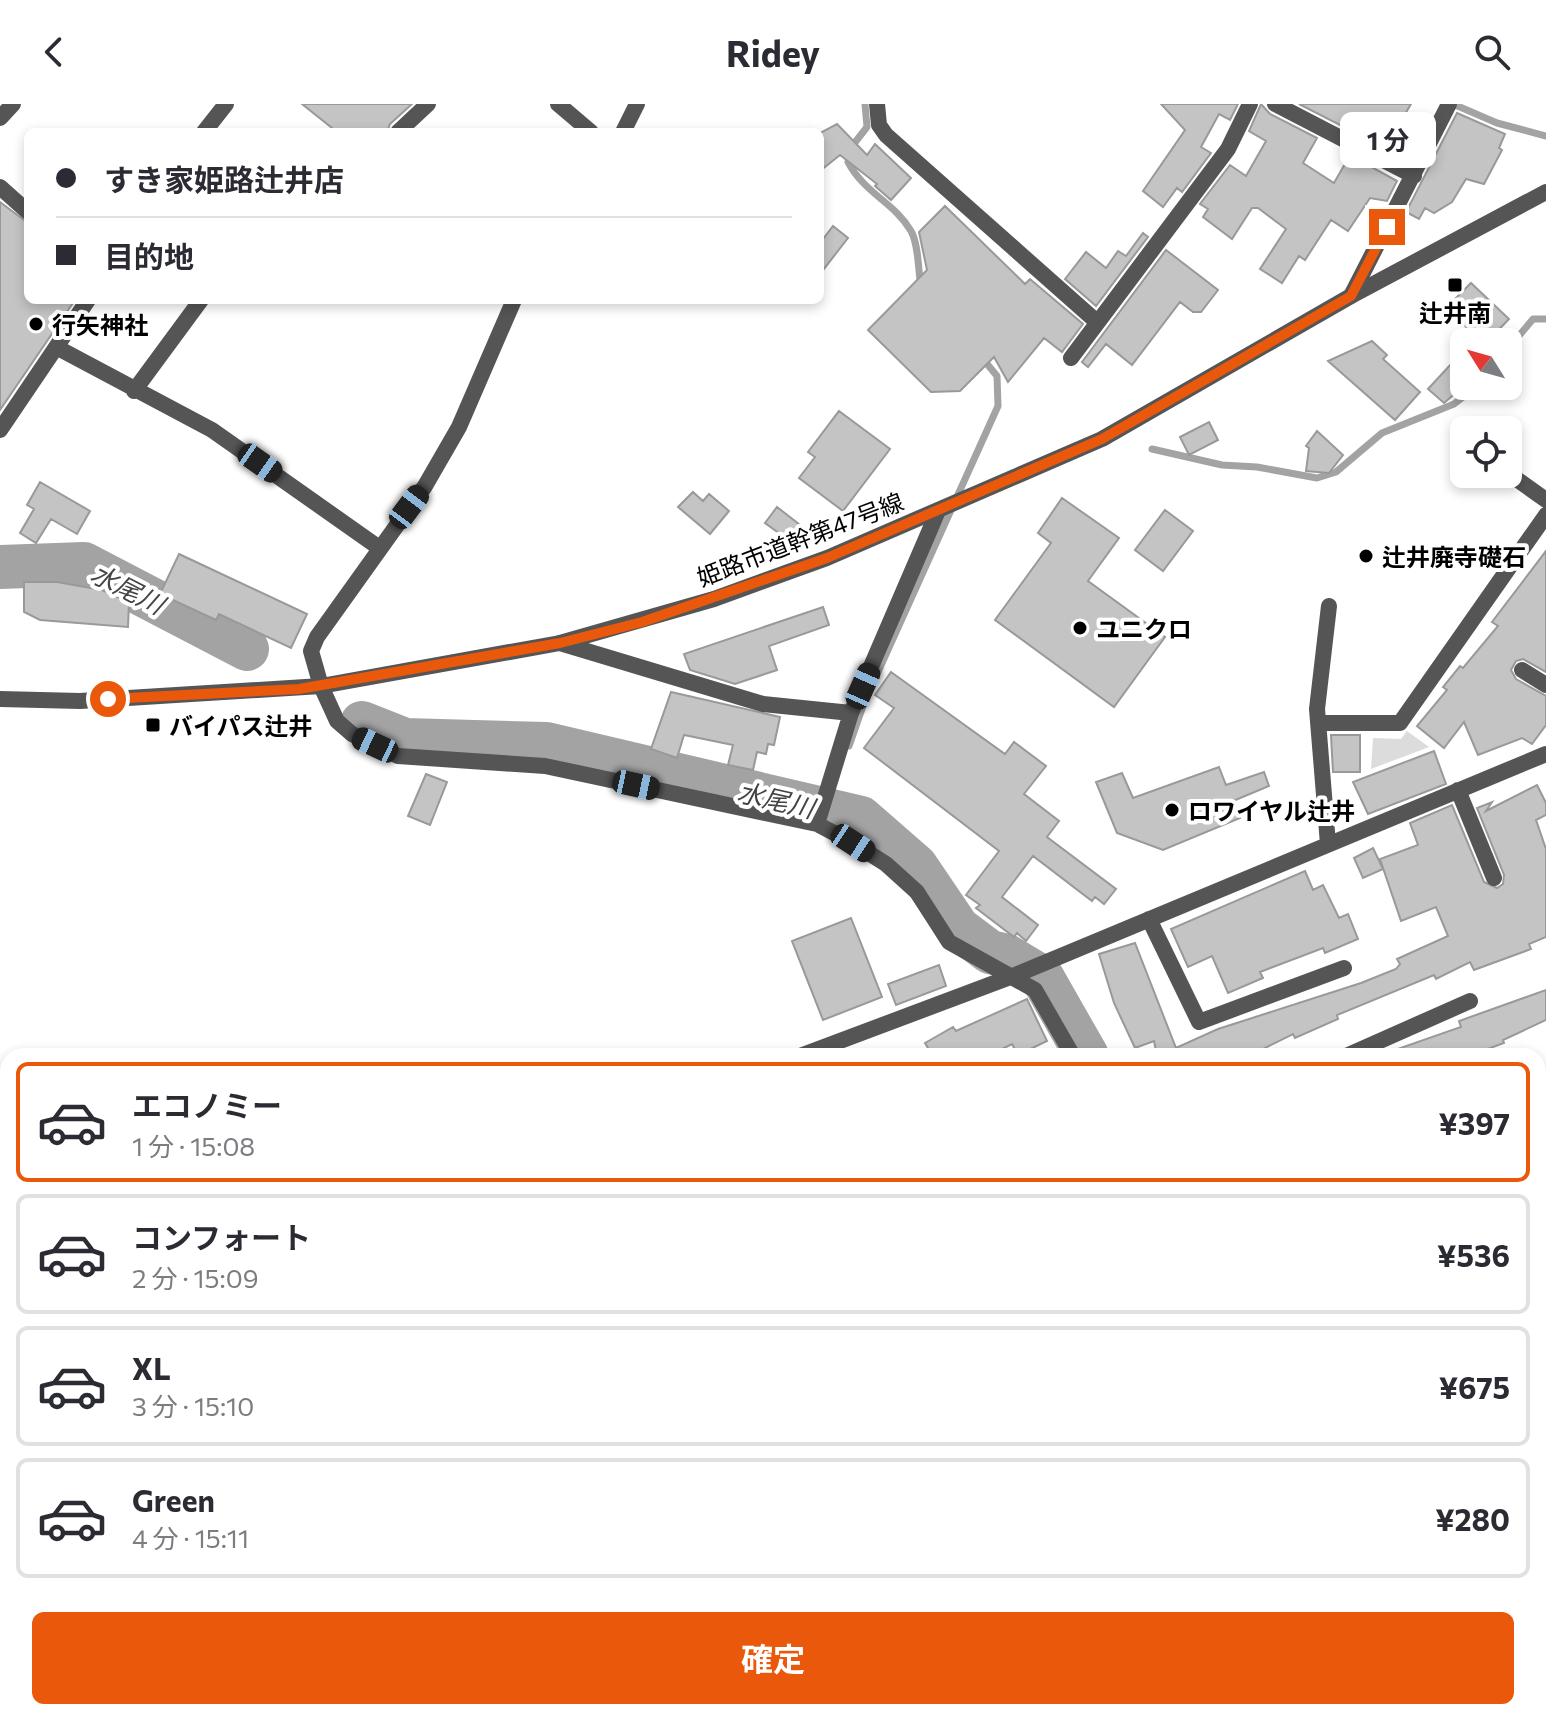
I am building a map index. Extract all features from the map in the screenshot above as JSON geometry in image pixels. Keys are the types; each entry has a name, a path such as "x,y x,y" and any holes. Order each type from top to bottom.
{"street":[{"path":"0,118 13,104"},
{"path":"207,128 226,104"},
{"path":"402,128 428,104"},
{"path":"558,104 586,128"},
{"path":"625,128 637,104"},
{"path":"877,104 879,125 886,135 1097,322"},
{"path":"1071,358 1228,149 1250,104"},
{"path":"1275,104 1414,176"},
{"path":"1351,296 1449,104"},
{"path":"0,187 24,208"},
{"name":"姫路市道幹第47号線","path":"0,699 80,701 321,686 560,643 714,599 827,558 1102,439 1351,296 1546,192"},
{"path":"0,430 85,304"},
{"path":"134,391 198,304"},
{"path":"512,304 459,427 425,486 378,547 317,637 311,651 321,686 337,721 352,734 398,756 545,766 817,824 886,864 917,892 949,942 1035,990 1068,1048"},
{"path":"56,347 212,430 378,547"},
{"path":"1522,483 1546,500"},
{"path":"817,824 851,713 938,511"},
{"path":"1318,723 1400,723 1546,515"},
{"path":"1328,844 1318,723 1329,606"},
{"path":"560,643 763,704 851,713"},
{"path":"1522,670 1546,685"},
{"path":"821,1048 1013,976 1546,755"},
{"path":"1458,790 1494,878"},
{"path":"1149,919 1199,1022 1344,968"},
{"path":"1364,1048 1470,1001"}],"shaded area":[{"path":"1407,731 1429,747 1371,769 1373,738 1401,739"}],"building":[{"path":"302,104 412,104 388,128 332,128"},
{"path":"1161,104 1238,104 1230,120 1219,114 1201,147 1211,153 1182,192 1177,188 1163,207 1143,191 1185,130"},
{"path":"1261,104 1270,114 1317,138 1303,163 1334,183 1350,155 1397,181 1387,201 1370,198 1348,231 1331,220 1305,260 1299,256 1282,283 1260,269 1286,229 1258,208 1252,208 1232,239 1203,217 1208,209 1200,204 1230,165 1246,176 1266,141 1249,131"},
{"path":"1299,104 1411,104 1385,148"},
{"path":"1457,113 1505,134 1499,148 1502,150 1484,184 1466,179 1452,202 1434,213 1425,208 1419,219 1406,212"},
{"path":"837,124 867,155 875,144 911,178 891,200 875,186 877,184 840,155 824,168 824,131"},
{"name":"行矢神社","path":"0,202 24,220 24,304 72,304 0,410"},
{"path":"945,206 1025,284 1030,279 1083,324 1062,352 1044,338 1008,382 994,357 960,391 931,392 868,330 927,270 919,232"},
{"path":"833,226 848,238 824,269 824,238"},
{"path":"1143,233 1148,237 1096,306 1065,279 1086,252 1106,268 1118,251 1126,256"},
{"path":"1166,250 1218,290 1201,312 1193,312 1180,302 1132,365 1106,344 1088,367 1082,362"},
{"path":"1471,283 1509,319 1500,328 1467,328 1446,308"},
{"path":"1372,341 1387,355 1383,359 1420,392 1395,420 1328,361"},
{"path":"1450,365 1450,398 1444,403 1428,389"},
{"path":"839,411 890,449 843,511 799,478 815,457 808,452"},
{"path":"1209,422 1218,440 1189,455 1180,437"},
{"path":"1317,431 1343,455 1329,473 1306,471 1309,448 1306,446"},
{"path":"40,482 90,511 77,534 51,519 36,543 20,533 34,509 27,505"},
{"path":"693,492 703,501 709,494 729,511 710,534 678,507"},
{"name":"ユニクロ","path":"1062,498 1119,538 1088,581 1165,637 1114,707 995,620 1051,543 1038,533"},
{"path":"777,507 804,528 783,536 765,523"},
{"path":"1165,510 1193,531 1163,571 1135,550"},
{"path":"1546,551 1546,672 1523,659 1516,661 1511,670 1516,679 1546,696 1546,725 1532,744 1522,738 1478,755 1464,722 1444,748 1417,726 1447,690 1443,687 1460,666 1463,668 1498,626 1492,622"},
{"path":"179,554 307,614 291,648 219,614 216,620 160,594"},
{"path":"24,582 57,582 102,590 129,602 128,627 40,620 24,612"},
{"path":"823,607 829,625 769,646 777,670 735,684 690,670 684,654"},
{"path":"891,672 1005,754 1014,742 1046,766 1024,794 1059,821 1047,837 1116,889 1104,904 1095,897 1092,901 1033,856 1002,897 1038,925 1026,941 1017,933 1014,937 976,908 980,905 966,895 999,851 864,748 894,708 875,695"},
{"path":"671,692 780,717 774,745 768,744 766,754 757,752 753,770 728,765 733,745 684,735 677,758 651,749"},
{"path":"1331,735 1360,735 1360,772 1333,772"},
{"path":"1434,751 1446,784 1368,814 1353,782"},
{"name":"ロワイヤル辻井","path":"1219,767 1226,785 1264,772 1269,786 1233,801 1240,818 1163,850 1117,833 1096,782 1122,773 1133,798"},
{"path":"426,774 447,782 430,825 408,816"},
{"path":"1537,785 1546,803 1546,815 1536,820 1546,849 1546,937 1529,944 1531,949 1474,970 1470,962 1436,979 1434,975 1337,1015 1338,1019 1295,1038 1293,1034 1265,1048 1176,1048 1218,1029 1396,969 1400,964 1397,959 1448,936 1436,907 1401,921 1380,859 1418,845 1410,823 1452,805 1484,882 1497,888 1503,884 1504,875 1477,808 1492,802 1486,811"},
{"path":"1373,848 1383,869 1363,878 1354,858"},
{"path":"1305,871 1313,890 1323,885 1339,918 1348,914 1358,939 1325,953 1323,948 1260,972 1263,978 1228,993 1212,956 1188,967 1171,929"},
{"path":"851,918 882,997 823,1020 792,941"},
{"path":"1135,943 1176,1048 1155,1048 1154,1041 1135,1048 1114,1003 1099,954"},
{"path":"939,965 946,986 896,1005 888,984"},
{"path":"1546,990 1546,1020 1503,1040 1504,1043 1491,1048 1400,1048 1461,1027 1459,1021"},
{"path":"1027,999 1047,1041 1032,1048 1014,1048 1012,1044 1004,1048 928,1048 925,1043 953,1027 956,1031"}],"waterway":[{"path":"865,104 867,127 853,145 848,162 863,182 897,213 911,231 921,287"},
{"path":"1453,104 1497,123 1546,136"},
{"path":"1522,332 1533,319 1546,319"},
{"path":"849,746 864,703 998,406 997,376 983,359"},
{"path":"1152,449 1222,465 1257,467 1317,478 1336,472 1382,433 1459,400"},
{"name":"水尾川","path":"0,567 84,564 247,649"},
{"name":"水尾川","path":"362,723 405,740 546,744 861,818 916,866 958,928 990,952 1007,956 1042,977 1082,1048"}],"place":[{"name":"辻井南","path":"1455,285"},
{"name":"行矢神社","path":"36,324"},
{"name":"辻井廃寺礎石","path":"1366,556"},
{"name":"ユニクロ","path":"1080,628"},
{"name":"バイパス辻井","path":"153,725"},
{"name":"ロワイヤル辻井","path":"1172,810"}],"route":[{"path":"108,699 299,689 560,643 642,622 827,558 1102,439 1351,296 1387,227"}]}
